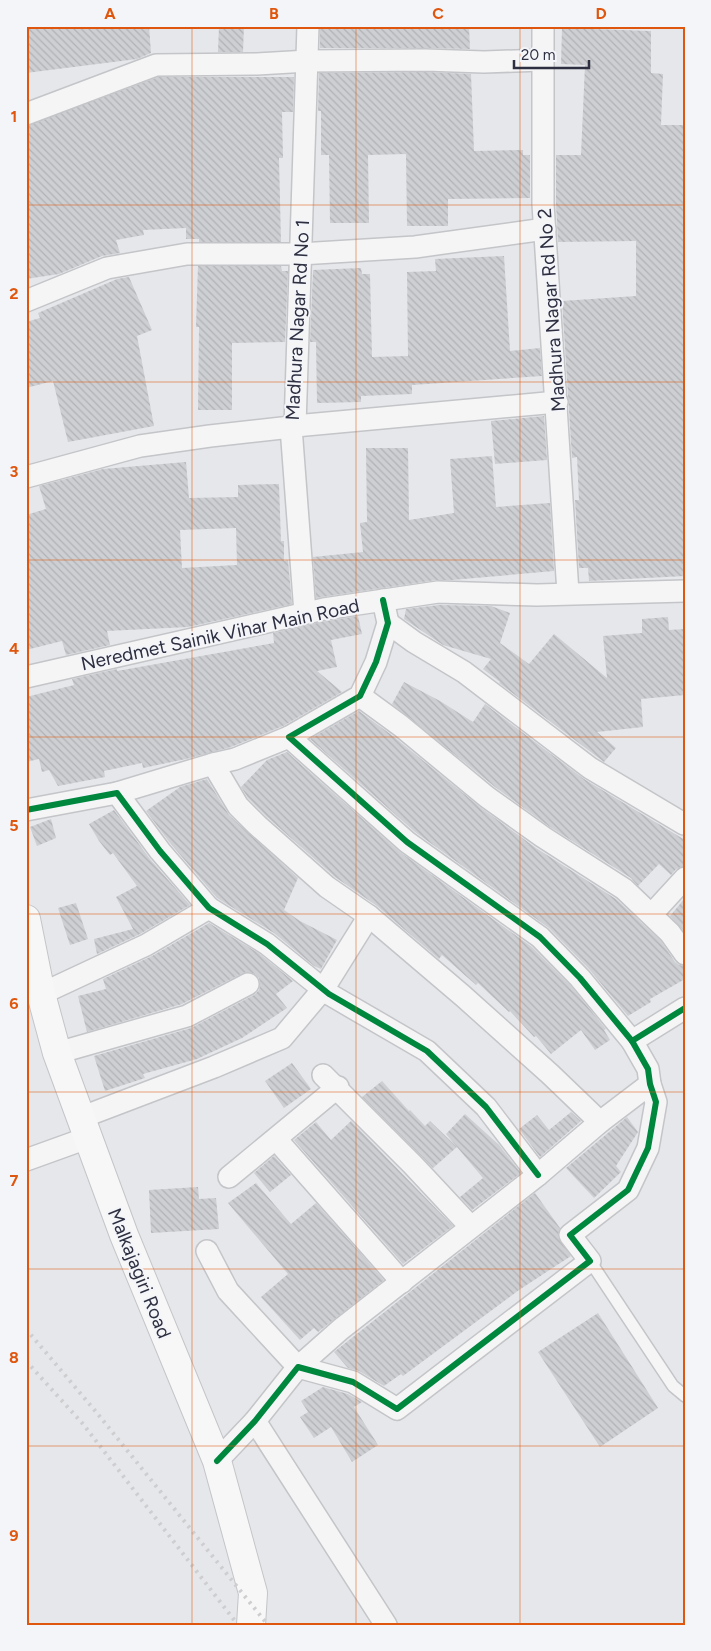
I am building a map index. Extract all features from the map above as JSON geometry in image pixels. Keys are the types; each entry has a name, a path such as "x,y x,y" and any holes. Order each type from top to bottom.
{"main road":[{"name":"Malkajagiri Road","path":"26,920 41,994 57,1053 124,1235 217,1461 253,1593 251,1625"}],"street":[{"name":"Madhura Nagar Rd No 1","path":"305,613 293,427 308,26"},
{"name":"Madhura Nagar Rd No 2","path":"543,26 543,195 568,593"},
{"path":"26,114 156,65 257,64 308,61 425,60 484,62 543,60"},
{"path":"26,301 107,268 187,254 300,254 415,247 545,229"},
{"path":"26,477 140,446 210,436 557,402"},
{"name":"Neredmet Sainik Vihar Main Road","path":"26,677 305,613 438,592 538,595 685,591"},
{"path":"26,810 117,793 213,764 235,760 289,736 360,696 376,662 388,623 383,600"},
{"path":"388,623 414,642 464,672 590,768 684,823"},
{"path":"360,696 401,726 487,797 543,837 624,889 670,933 685,954"},
{"path":"207,1251 228,1291 298,1367 353,1382 397,1409 590,1261 570,1235 628,1190 648,1148 656,1102 650,1084 648,1069 632,1041 580,978 540,937 407,842 289,736"},
{"path":"213,764 238,806 257,825 327,887 368,916 521,1048 600,1122"},
{"path":"117,793 160,851 209,908 267,944 324,988 329,994 427,1051 486,1107 538,1174"},
{"path":"652,914 685,878"},
{"path":"41,994 146,945 209,908"},
{"path":"26,1160 84,1128 214,1067 282,1038 324,988 368,916"},
{"path":"57,1053 187,1016 248,984"},
{"path":"632,1041 685,1008"},
{"path":"229,1177 276,1139 331,1081 470,1226"},
{"path":"217,1461 255,1421 298,1367 341,1329 650,1084"},
{"path":"276,1139 402,1282"},
{"path":"255,1421 386,1625"}],"lane":[{"path":"590,1261 673,1386 685,1396"}],"building":[{"path":"42,26 149,26 151,53 137,59 26,73 26,29 42,28"},
{"path":"219,26 244,26 243,52 218,52"},
{"path":"320,26 469,26 470,49 320,48"},
{"path":"562,28 651,31 651,73 663,74 661,125 685,125 685,576 589,581 588,568 579,568 575,500 579,500 577,457 572,458 562,301 636,296 636,241 558,242 556,155 581,155 585,65 561,64"},
{"path":"425,72 471,74 474,151 523,150 523,155 530,155 530,198 448,199 448,226 407,226 406,154 368,155 369,223 330,223 329,155 321,155 321,111 318,111 319,73"},
{"path":"158,77 294,77 293,112 282,112 283,158 279,158 281,242 199,242 199,239 186,239 186,228 143,230 144,235 116,240 120,253 102,256 59,274 26,279 26,126"},
{"path":"504,256 510,351 540,348 542,376 412,385 412,394 361,396 361,402 317,403 316,342 310,342 313,270 361,268 362,274 370,274 372,357 408,356 407,272 436,271 435,259"},
{"path":"198,266 281,266 282,271 288,271 285,342 232,343 232,410 198,410 199,327 196,327"},
{"path":"129,277 152,330 137,336 154,426 68,442 53,381 26,388 26,322 40,318 38,313 117,279"},
{"path":"544,416 547,460 495,464 491,421"},
{"path":"366,448 408,448 409,520 454,513 450,459 492,456 496,507 550,503 554,571 436,580 316,598 313,557 363,552 360,523 367,522"},
{"path":"186,462 189,498 238,497 238,485 279,484 281,541 284,541 284,561 288,560 292,604 188,627 107,631 110,645 66,655 62,641 26,650 26,515 46,509 39,486 103,469","holes":["236,528 237,565 182,568 180,530"]},
{"path":"439,605 491,606 510,613 500,643 529,664 554,634 607,678 603,636 642,633 642,619 668,617 669,630 685,629 685,695 641,699 643,727 597,732 616,748 604,762 483,669 491,659 443,645 404,619 406,609"},
{"path":"358,616 362,634 331,640 337,667 317,671 342,692 283,726 231,747 186,759 143,768 142,763 104,771 105,777 58,786 49,770 42,772 39,759 26,762 26,697 74,685 72,679 117,669 117,671 274,643 273,633"},
{"path":"404,682 440,701 473,722 485,704 584,779 685,840 685,866 676,869 671,875 659,864 638,886 631,878 550,827 495,787 392,704"},
{"path":"359,711 393,736 480,807 536,848 616,899 661,941 675,962 685,966 685,979 650,999 651,1002 628,1016 589,969 549,928 415,832 310,739"},
{"path":"287,752 400,852 532,947 571,986 606,1029 604,1030 610,1040 595,1050 581,1030 551,1054 536,1036 534,1037 510,1011 478,983 476,985 442,955 439,959 377,906 335,877 266,816 248,798 241,787 267,760"},
{"path":"207,779 229,815 298,878 284,910 300,921 337,940 321,969 314,966 274,933 217,898 170,843 146,811 180,787"},
{"path":"114,810 150,859 190,905 140,934 97,954 94,939 133,929 116,897 137,886 113,853 110,855 99,841 89,824"},
{"path":"51,819 56,838 37,846 30,827"},
{"path":"685,898 685,932 670,916"},
{"path":"76,903 88,939 70,945 58,908"},
{"path":"209,923 260,954 293,981 276,994 287,1008 242,1038 197,1059 143,1074 145,1078 105,1091 94,1056 191,1028 254,995 259,990 259,978 249,972 243,973 182,1004 87,1032 78,996 106,989 103,979 152,956"},
{"path":"292,1063 311,1089 284,1108 265,1081"},
{"path":"382,1081 425,1126 430,1121 457,1147 433,1168 362,1097"},
{"path":"571,1112 581,1121 540,1157 519,1129 537,1115 549,1130"},
{"path":"465,1114 499,1145 521,1173 472,1210 460,1197 483,1178 446,1134"},
{"path":"627,1117 638,1132 616,1166 621,1172 594,1198 566,1168"},
{"path":"351,1121 453,1226 403,1264 294,1140 316,1122 331,1140"},
{"path":"274,1156 291,1175 270,1192 254,1173"},
{"path":"256,1183 291,1224 316,1203 384,1280 318,1332 314,1328 300,1340 261,1297 288,1274 228,1203"},
{"path":"198,1187 199,1199 216,1198 219,1229 151,1233 149,1190"},
{"path":"535,1193 560,1228 558,1237 571,1256 519,1290 403,1376 401,1374 384,1386 359,1371 348,1368 334,1352"},
{"path":"598,1313 658,1408 600,1447 538,1352"},
{"path":"323,1387 348,1394 362,1402 354,1407 378,1445 352,1462 331,1427 314,1438 300,1417 308,1412 301,1401"}],"railway":[{"path":"26,1329 97,1413 268,1625"},
{"path":"26,1361 83,1424 238,1625"}],"cycle path":[{"path":"383,600 388,623 376,662 360,696 289,737 407,842 540,937 580,978 632,1041 685,1008"},
{"path":"26,810 117,793 160,851 209,908 267,944 329,994 427,1051 486,1107 538,1175"},
{"path":"217,1461 255,1421 298,1367 353,1382 397,1409 590,1261 570,1235 628,1190 648,1148 656,1102 650,1084 648,1069 632,1041"}]}
